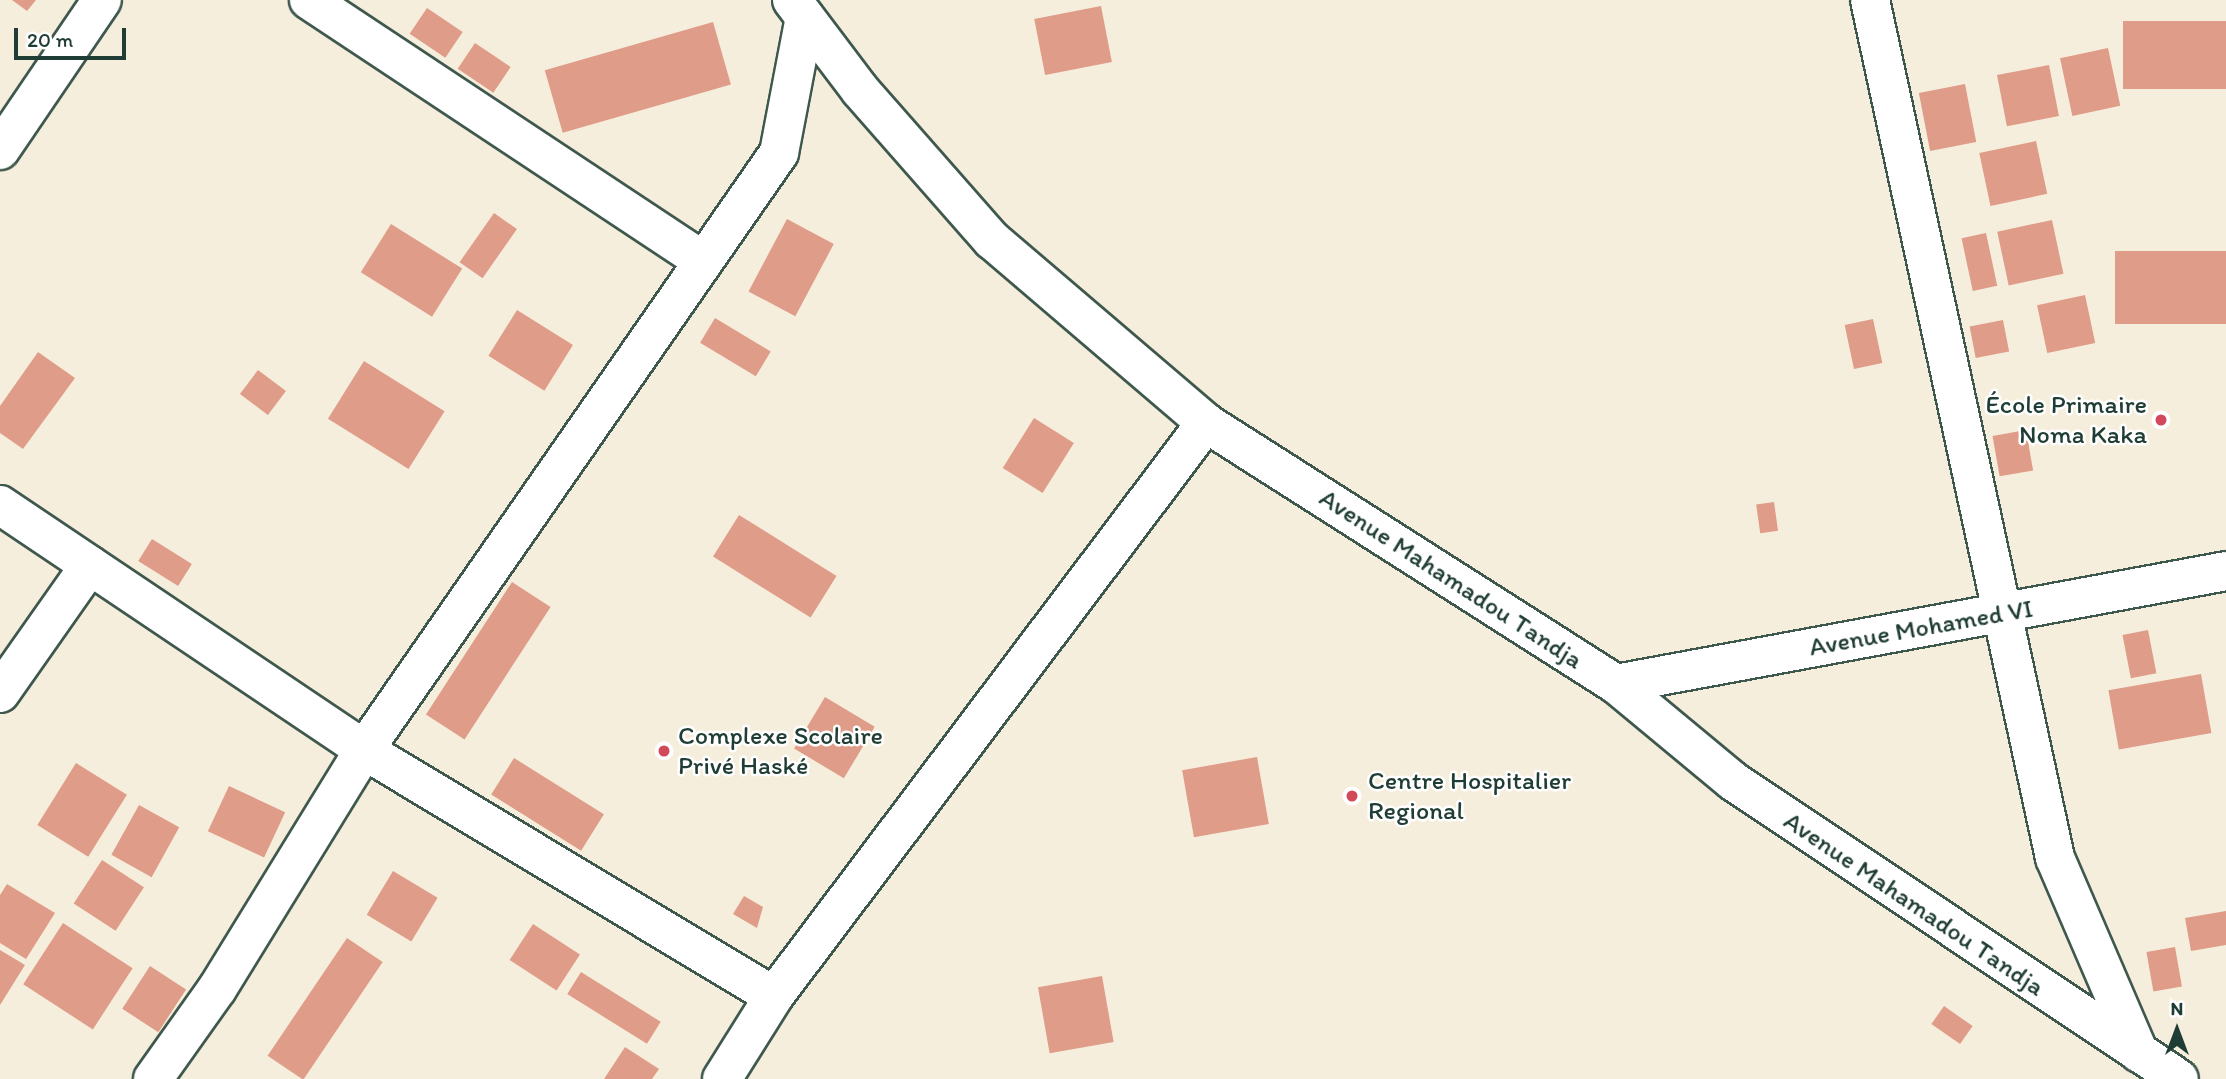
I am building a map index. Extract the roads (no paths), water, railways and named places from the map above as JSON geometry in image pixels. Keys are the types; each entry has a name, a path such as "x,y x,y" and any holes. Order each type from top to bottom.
{"street":[{"path":"0,150 102,0"},
{"path":"309,0 703,261"},
{"path":"1870,0 2055,858 2139,1053"},
{"path":"153,1079 217,989 365,750 779,153 799,8"},
{"name":"Avenue Mahamadou Tandja","path":"799,8 860,90 992,240 1206,423 1616,684 1733,782 2179,1079"},
{"path":"722,1079 774,996 1206,423"},
{"path":"0,505 365,750 774,996"},
{"path":"0,693 90,565"},
{"name":"Avenue Mohamed VI","path":"1616,684 2226,571"}],"place":[{"name":"École Primaire Noma Kaka","path":"2161,420"},
{"name":"Complexe Scolaire Privé Haské","path":"664,751"},
{"name":"Centre Hospitalier Regional","path":"1352,796"}]}
